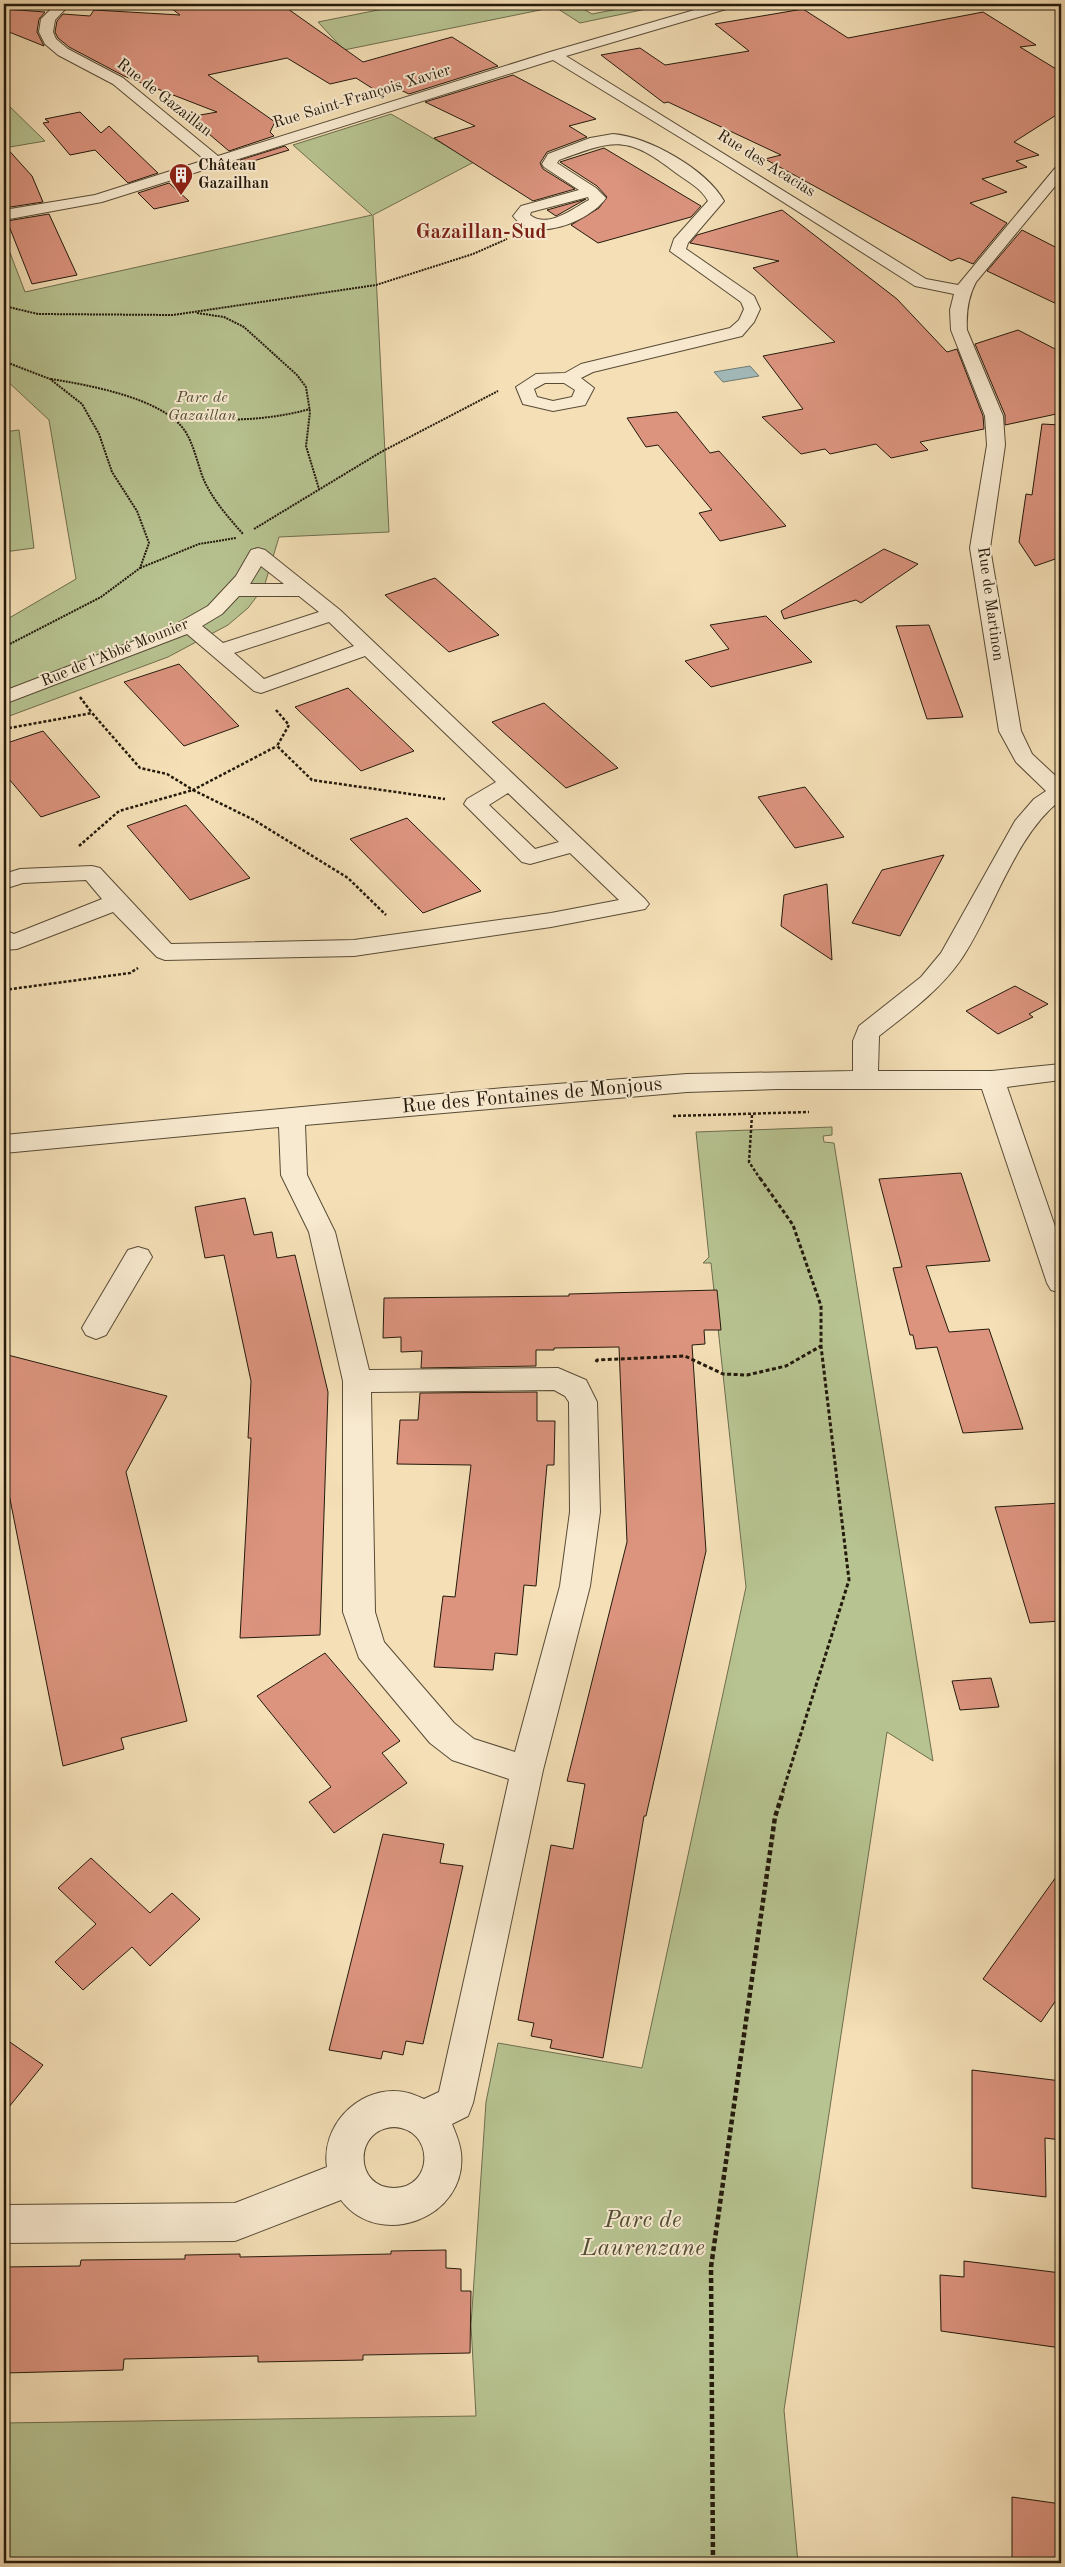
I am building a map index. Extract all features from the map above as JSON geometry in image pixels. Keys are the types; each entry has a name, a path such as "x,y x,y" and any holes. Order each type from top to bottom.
{"street":[{"name":"Rue de Gazaillan","path":"63,4 48,19 46,32 50,41 63,52 118,81 216,162"},
{"name":"Rue Saint-François Xavier","path":"4,215 66,206 97,199 555,55 728,4"},
{"name":"Rue des Acacias","path":"555,55 727,160 921,283 962,291"},
{"path":"568,378 585,388 578,401 553,406 529,400 524,387 542,378 568,378 587,368 736,332 746,322 752,309 748,299 678,251 680,242 716,201 712,193 680,168 643,144 626,140 601,140 553,157 549,164 591,191 598,198 594,203 550,226 526,221 520,216 526,209 591,191"},
{"path":"680,168 727,160"},
{"name":"Rue de Martinon","path":"1061,170 975,271 962,291 958,311 959,330 994,416 996,430 996,446 980,548 1010,731 1022,757 1048,783 1061,790"},
{"path":"4,858 12,879 92,873 165,952 354,948 551,920 637,904 333,614 258,554"},
{"name":"Rue de l'Abbé Mounier","path":"4,698 178,631 189,625 215,610 244,579 258,554"},
{"path":"233,590 304,590"},
{"path":"220,651 333,614"},
{"path":"189,625 261,687 369,648"},
{"path":"510,783 475,804 530,857 575,845"},
{"path":"866,1079 865,1041 868,1032 935,976 951,956 1026,821 1042,804 1061,790"},
{"path":"4,937 9,944 117,902"},
{"name":"Rue des Fontaines de Monjous","path":"4,1144 687,1083 866,1079 992,1080 1061,1072"},
{"path":"992,1080 1061,1283"},
{"path":"292,1118 294,1175 322,1232 357,1381 359,1612 370,1648 442,1733 464,1750 527,1770"},
{"path":"96,1328 138,1257"},
{"path":"357,1381 558,1379 576,1388 584,1402 585,1512 575,1586 527,1770 455,2103 426,2118"},
{"path":"396,2108 412,2111 426,2118 436,2130 442,2146 443,2162 429,2192 415,2202 400,2207 383,2207 369,2202 356,2191 348,2178 344,2162 347,2146 353,2131 365,2119 380,2111 396,2108"},
{"path":"4,2224 234,2222 348,2178"}],"path":[{"path":"4,306 38,314 173,315 376,285 473,254 515,236 526,221"},
{"path":"192,312 224,317 244,326 297,375 306,387 310,409 306,446 319,489"},
{"path":"4,357 11,364 50,379 86,384 160,411 184,429 206,486 228,518 258,554"},
{"path":"50,379 82,404 99,434 112,472 137,511 149,544 140,568"},
{"path":"4,647 101,596 140,568 180,549 224,538 246,538 258,525 381,452 444,421 494,391 524,387"},
{"path":"168,417 218,421 262,421 310,409"},
{"path":"4,729 58,721 92,713 140,768 167,774 193,790 254,820 348,878 412,940"},
{"path":"57,875 80,844 119,811 193,790 277,746 289,725 278,713"},
{"path":"277,746 312,780 475,804"},
{"path":"4,990 130,973 165,952"},
{"path":"713,2563 711,2267 775,1818 849,1580 821,1346 820,1306 793,1225 749,1162 752,1114"},
{"path":"576,1388 597,1360 685,1356 723,1374 747,1375 786,1366 821,1346"}],"green space":[{"path":"383,4 575,4 592,14 644,4 670,4 580,23 555,7 344,50 318,22 388,8"},
{"path":"4,101 45,141 4,148"},
{"name":"Parc de Gazaillan","path":"391,114 474,162 373,215 389,532 279,537 264,587 248,608 228,625 168,657 4,718 4,621 76,579 49,420 4,378 4,237 25,292 372,215 293,145"},
{"path":"19,430 34,548 4,552 4,432"},
{"name":"Parc de Laurenzane","path":"832,1127 832,1135 823,1136 824,1142 834,1143 933,1761 887,1732 784,2410 798,2563 4,2563 4,2423 476,2416 471,2325 486,2102 498,2043 642,2068 746,1587 711,1263 703,1263 709,1257 696,1132"}],"water":[{"path":"750,366 759,376 723,382 714,372"}],"building":[{"path":"166,4 281,4 363,62 452,37 498,66 409,94 392,86 375,90 356,78 330,84 287,58 208,75 275,122 270,132 274,136 229,151 189,117 217,112 124,76 69,47 58,38 55,32 57,21 63,14 90,16 94,10 180,15"},
{"path":"4,9 45,12 39,19 37,32 44,46 4,30"},
{"path":"803,9 848,38 983,12 1036,45 1020,47 1061,72 1061,112 1014,142 1039,155 1016,161 1027,167 982,179 1007,192 970,203 1007,223 973,264 959,258 951,261 765,159 781,155 668,102 664,103 601,55 640,48 665,65 749,51 715,24"},
{"path":"513,75 596,119 569,126 587,137 547,152 540,163 543,169 575,189 533,201 434,138 475,126 425,102"},
{"path":"80,112 101,133 109,126 158,173 128,183 95,150 70,155 43,123 49,122 45,119"},
{"path":"4,145 32,176 43,202 4,208"},
{"path":"285,146 289,150 244,164 240,160"},
{"path":"604,148 701,206 691,217 598,243 571,225 599,208 607,197 597,186 560,162"},
{"path":"169,183 189,201 154,209 138,193"},
{"path":"586,199 556,216 547,210"},
{"path":"782,210 897,299 947,352 957,349 983,416 984,429 920,442 928,450 891,458 876,444 830,454 825,449 801,454 762,417 803,409 763,356 835,342 753,268 779,261 690,243 697,235"},
{"path":"49,214 77,275 32,284 7,221"},
{"path":"1022,230 1061,250 1061,306 987,271"},
{"path":"1018,330 1061,352 1061,413 1005,425 1005,415 975,344"},
{"path":"677,412 710,453 719,451 786,526 720,541 699,513 712,510 658,445 646,447 627,418"},
{"path":"1042,424 1061,425 1061,557 1035,566 1019,542 1026,494 1032,495"},
{"path":"884,549 918,564 861,603 856,600 784,619 781,611"},
{"path":"435,578 499,635 449,652 385,595"},
{"path":"766,616 812,662 711,687 685,661 729,649 710,625"},
{"path":"929,625 963,717 927,719 896,626"},
{"path":"179,664 239,726 184,746 124,682"},
{"path":"348,688 414,751 361,771 295,707"},
{"path":"544,703 618,768 566,788 492,722"},
{"path":"43,731 100,797 41,817 4,773 4,744"},
{"path":"805,787 844,837 795,848 758,797"},
{"path":"186,805 250,878 190,900 127,826"},
{"path":"407,818 481,891 423,913 350,839"},
{"path":"944,855 900,936 852,923 882,870"},
{"path":"827,884 832,960 781,926 784,895"},
{"path":"1015,986 1048,1004 1029,1014 1033,1017 998,1034 966,1011"},
{"path":"961,1173 990,1261 926,1266 949,1332 989,1329 1023,1429 963,1433 937,1347 916,1349 913,1335 910,1335 893,1268 902,1267 879,1179"},
{"path":"245,1198 254,1235 272,1232 277,1258 295,1255 328,1392 320,1635 240,1638 251,1438 248,1438 251,1381 224,1255 205,1258 195,1207"},
{"path":"717,1290 721,1330 704,1330 705,1344 692,1345 706,1551 646,1816 644,1816 603,2058 550,2048 552,2040 531,2036 534,2023 518,2020 551,1845 573,1849 585,1784 567,1781 627,1542 619,1347 536,1350 536,1366 421,1368 422,1351 401,1352 401,1337 383,1338 384,1298 569,1296 569,1294"},
{"path":"4,1354 167,1396 126,1472 187,1721 121,1738 124,1749 63,1766 4,1469"},
{"path":"537,1392 537,1421 555,1421 554,1465 547,1465 536,1586 524,1585 517,1655 495,1653 493,1670 434,1667 443,1596 455,1597 471,1465 397,1464 400,1420 418,1420 420,1393"},
{"path":"1061,1503 1061,1621 1030,1623 995,1507"},
{"path":"325,1653 400,1741 382,1753 407,1783 334,1833 309,1802 331,1787 257,1696"},
{"path":"991,1678 999,1707 960,1710 952,1681"},
{"path":"383,1834 444,1844 440,1863 463,1866 423,2044 406,2041 403,2055 383,2051 381,2059 329,2050"},
{"path":"91,1858 150,1913 172,1893 200,1919 150,1966 132,1947 83,1990 55,1962 96,1924 58,1888"},
{"path":"1061,1870 1061,1993 1041,2022 983,1979"},
{"path":"4,2038 43,2065 4,2113"},
{"path":"972,2070 1061,2081 1061,2140 1045,2138 1046,2197 972,2188"},
{"path":"446,2250 446,2268 461,2269 461,2291 471,2291 470,2353 363,2355 363,2360 258,2362 258,2356 124,2359 123,2370 4,2373 4,2267 80,2266 81,2260 185,2259 185,2255 240,2254 240,2257 391,2254 391,2251"},
{"path":"964,2261 1061,2273 1061,2348 941,2331 940,2275 964,2277"},
{"path":"1012,2497 1061,2504 1061,2563 1012,2563"}],"place":[{"name":"Château Gazailhan","path":"181,196"}],"district":[{"name":"Gazaillan-Sud","path":"481,232"}]}
